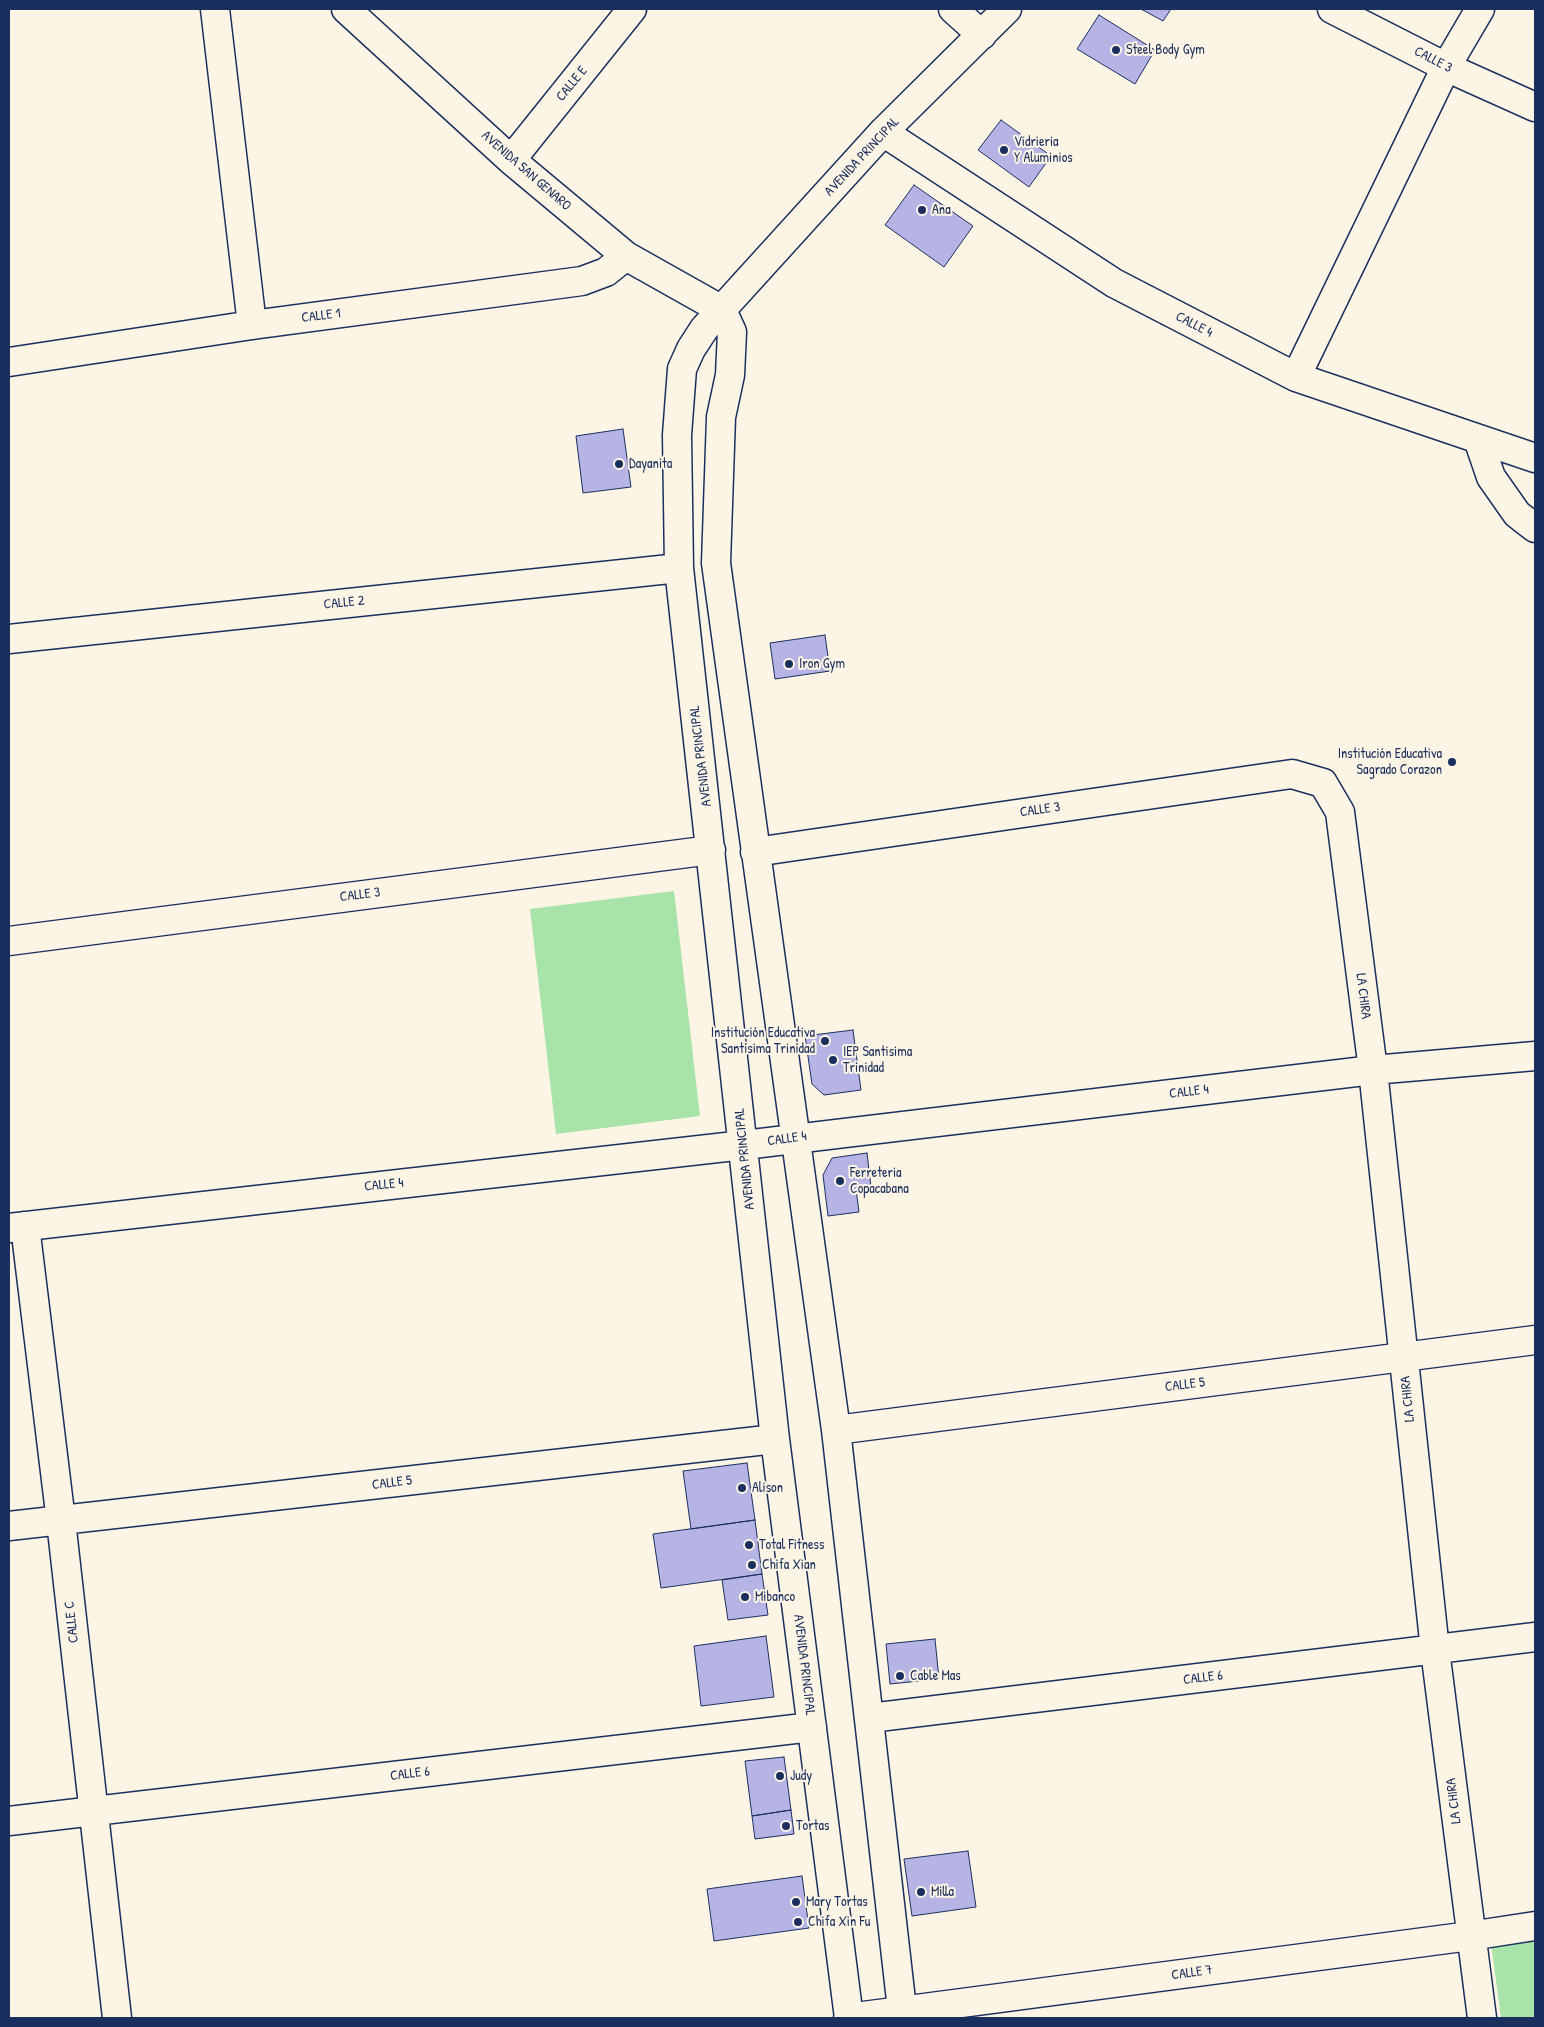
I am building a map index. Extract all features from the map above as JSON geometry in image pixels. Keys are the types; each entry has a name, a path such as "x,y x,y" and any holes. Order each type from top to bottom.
{"street":[{"path":"215,9 252,325"},
{"name":"CALLE E","path":"511,160 632,9"},
{"path":"953,9 982,35"},
{"name":"AVENIDA PRINCIPAL","path":"848,2018 776,1439 679,568 677,436 682,369 691,349 704,329 883,132 1007,9"},
{"name":"CALLE 3","path":"1332,9 1446,68 1535,107"},
{"path":"1296,377 1446,68 1480,9"},
{"name":"AVENIDA SAN GENARO","path":"350,10 511,160 626,256 722,310"},
{"name":"CALLE 4","path":"883,132 1114,283 1296,377 1535,458"},
{"name":"CALLE 1","path":"9,362 252,325 582,282 606,272 626,256"},
{"path":"722,310 732,332 730,375 721,417 716,562 836,1430 902,2015"},
{"path":"1478,439 1491,477 1517,514 1535,528"},
{"name":"CALLE 2","path":"9,639 679,568"},
{"name":"CALLE 3","path":"755,852 1292,774 1323,783"},
{"name":"LA CHIRA","path":"1323,783 1340,812 1373,1070 1435,1650 1470,1936 1482,2018"},
{"name":"CALLE 3","path":"9,941 711,850"},
{"name":"CALLE 4","path":"17,1227 744,1145 1373,1070 1535,1056"},
{"name":"CALLE C","path":"17,1227 61,1521 92,1811 117,2018"},
{"name":"CALLE 5","path":"836,1430 1535,1340"},
{"name":"CALLE 5","path":"9,1526 776,1439"},
{"name":"CALLE 6","path":"870,1718 1535,1638"},
{"name":"CALLE 6","path":"9,1821 812,1727"},
{"name":"CALLE 7","path":"848,2018 902,2015 1535,1926"}],"green space":[{"path":"674,891 700,1116 556,1134 530,909"},
{"path":"1535,1935 1535,2018 1501,2018 1490,1936"}],"building":[{"path":"1141,9 1171,9 1163,21"},
{"name":"Steel Body Gym","path":"1099,15 1155,50 1135,84 1077,49"},
{"path":"1001,120 1051,156 1029,187 978,150"},
{"path":"914,185 973,226 944,267 885,225"},
{"path":"623,429 631,487 583,493 576,436"},
{"path":"825,635 830,671 775,679 770,643"},
{"name":"IEP Santisima Trinidad","path":"853,1030 861,1090 824,1095 812,1084 805,1036"},
{"path":"867,1153 871,1187 856,1189 859,1212 828,1216 823,1175 832,1158"},
{"path":"747,1463 755,1520 691,1529 683,1471"},
{"path":"755,1520 762,1574 661,1588 653,1534"},
{"name":"Mibanco","path":"762,1574 768,1615 728,1620 722,1580"},
{"path":"766,1636 774,1697 701,1706 694,1646"},
{"path":"935,1639 939,1679 890,1684 886,1644"},
{"path":"784,1757 791,1810 752,1816 745,1761"},
{"path":"791,1810 794,1834 755,1839 752,1816"},
{"path":"968,1851 976,1907 912,1916 904,1859"},
{"path":"802,1876 809,1928 714,1941 707,1889"}],"place":[{"name":"Steel Body Gym","path":"1116,50"},
{"name":"Vidrieria Y Aluminios","path":"1004,150"},
{"name":"Ana","path":"922,210"},
{"name":"Dayanita","path":"619,464"},
{"name":"Iron Gym","path":"789,664"},
{"name":"Institución Educativa Sagrado Corazon","path":"1452,762"},
{"name":"Institución Educativa Santisima Trinidad","path":"825,1041"},
{"name":"IEP Santisima Trinidad","path":"833,1060"},
{"name":"Ferreteria Copacabana","path":"840,1181"},
{"name":"Alison","path":"742,1488"},
{"name":"Total Fitness","path":"749,1545"},
{"name":"Chifa Xian","path":"752,1565"},
{"name":"Mibanco","path":"745,1597"},
{"name":"Cable Mas","path":"900,1676"},
{"name":"Judy","path":"780,1776"},
{"name":"Tortas","path":"786,1826"},
{"name":"Milla","path":"921,1892"},
{"name":"Mary Tortas","path":"796,1902"},
{"name":"Chifa Xin Fu","path":"798,1922"}]}
